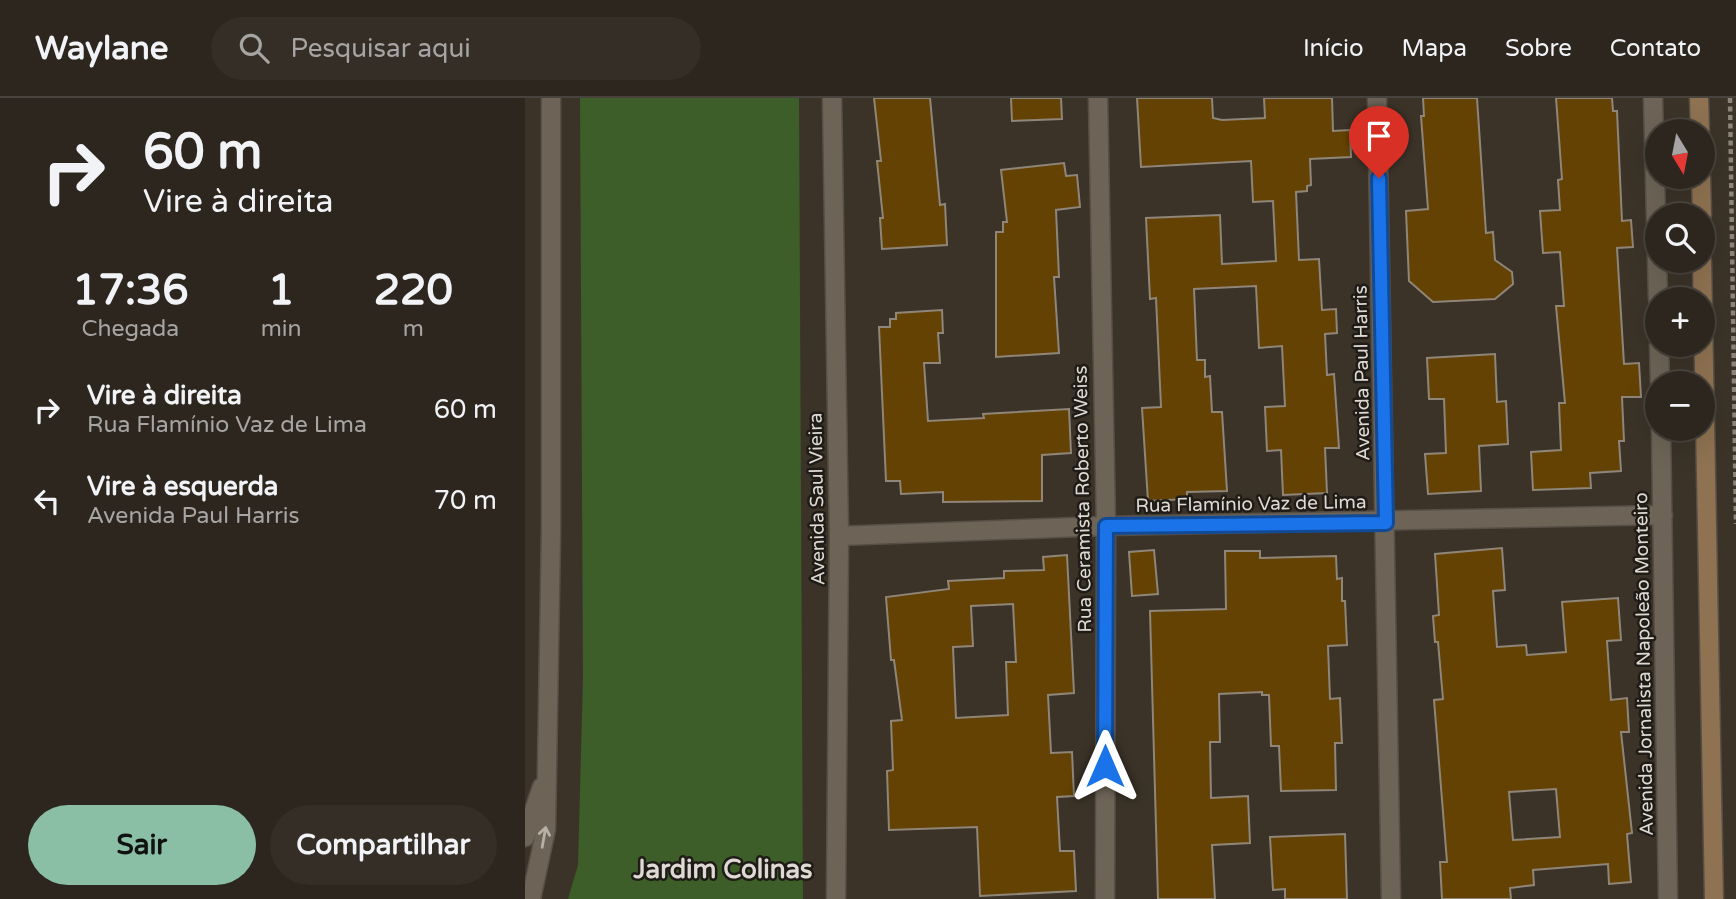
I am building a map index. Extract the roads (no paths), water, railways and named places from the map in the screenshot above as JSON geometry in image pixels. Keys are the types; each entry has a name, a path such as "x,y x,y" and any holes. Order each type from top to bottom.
{"street":[{"path":"531,899 546,829 551,530 551,98"},
{"name":"Avenida Saul Vieira","path":"832,98 839,537 837,899"},
{"name":"Rua Ceramista Roberto Weiss","path":"1098,98 1106,526 1105,899"},
{"name":"Avenida Paul Harris","path":"1377,98 1391,899"},
{"path":"1653,98 1658,287"},
{"path":"1699,98 1700,119"},
{"path":"1702,273 1714,899"},
{"name":"Avenida Jornalista Napoleão Monteiro","path":"1661,441 1668,899"},
{"name":"Rua Flamínio Vaz de Lima","path":"839,537 1106,526 1386,523 1663,515"},
{"path":"525,837 546,774"}],"district":[{"name":"Jardim Colinas","path":"723,869"}]}
